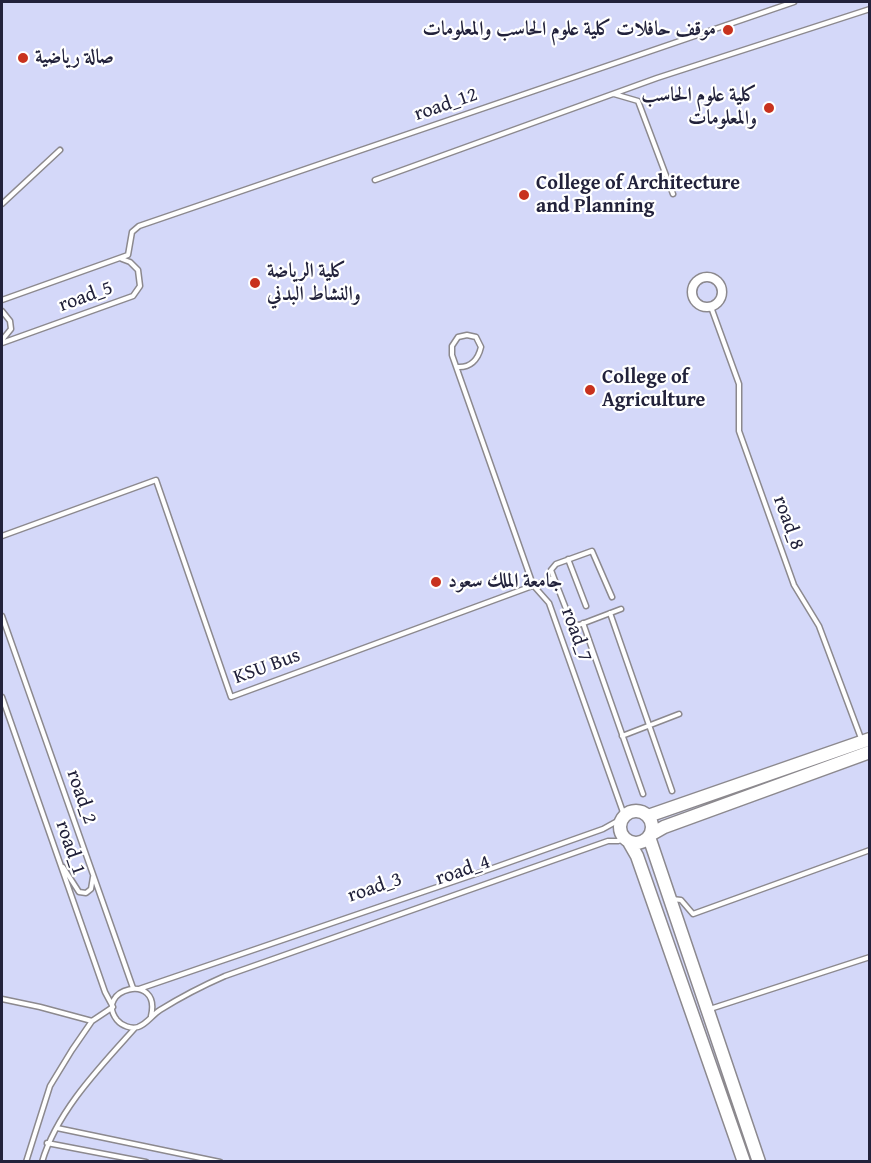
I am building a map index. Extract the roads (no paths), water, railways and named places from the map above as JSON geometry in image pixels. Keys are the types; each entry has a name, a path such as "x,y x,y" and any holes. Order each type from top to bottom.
{"street":[{"path":"648,816 867,749"},
{"path":"626,841 639,843 664,827 867,749"},
{"path":"744,1161 637,856 619,829 623,817 629,812 639,811 648,816 652,825 650,836 669,899 759,1161"}],"lane":[{"name":"road_12","path":"120,259 128,255 132,232 139,226 794,2"},
{"path":"375,180 613,94 870,9"},
{"path":"613,94 638,101 673,194"},
{"path":"2,204 60,150"},
{"path":"2,300 120,259"},
{"name":"road_5","path":"2,341 133,296 140,286 138,270 130,262 120,259"},
{"name":"road_8","path":"711,307 739,384 739,430 794,585 819,626 867,749"},
{"path":"2,311 10,321 11,329 2,341"},
{"name":"road_7","path":"457,367 467,367 477,358 481,347 476,337 463,335 458,337 451,350 533,585 549,603 554,615 623,817"},
{"name":"KSU Bus","path":"2,536 156,480 231,697 554,578"},
{"path":"612,597 592,551 553,566 554,578 574,624 621,609"},
{"path":"568,559 586,606"},
{"path":"610,613 672,791"},
{"name":"road_2","path":"2,615 133,988"},
{"path":"583,623 643,794"},
{"name":"road_1","path":"2,697 105,992 113,1007"},
{"path":"622,736 679,714"},
{"name":"road_3","path":"139,989 603,829 623,817"},
{"name":"road_4","path":"151,1016 189,992 225,975 608,841 626,841"},
{"path":"669,899 681,900 693,914 870,850"},
{"path":"59,861 79,891 86,893 91,889 93,876"},
{"path":"707,1010 870,957"},
{"path":"26,1161 50,1086 72,1050 92,1021 113,1007 121,992 133,988 139,989 149,996 152,1002 151,1016 147,1022 135,1028 90,1077 47,1143 42,1161"},
{"path":"2,999 92,1021"},
{"path":"113,1007 117,1020 135,1028"},
{"path":"57,1128 220,1161"},
{"path":"47,1143 127,1160 146,1161"}],"place":[{"name":"موقف حافلات كلية علوم الحاسب والمعلومات","path":"728,30"},
{"name":"صالة رياضية","path":"23,58"},
{"name":"كلية علوم الحاسب والمعلومات","path":"769,108"},
{"name":"College of Architecture and Planning","path":"524,195"},
{"name":"كلية الرياضة والنشاط البدني","path":"255,283"},
{"name":"College of Agriculture","path":"590,390"},
{"name":"جامعة الملك سعود","path":"436,582"}]}
